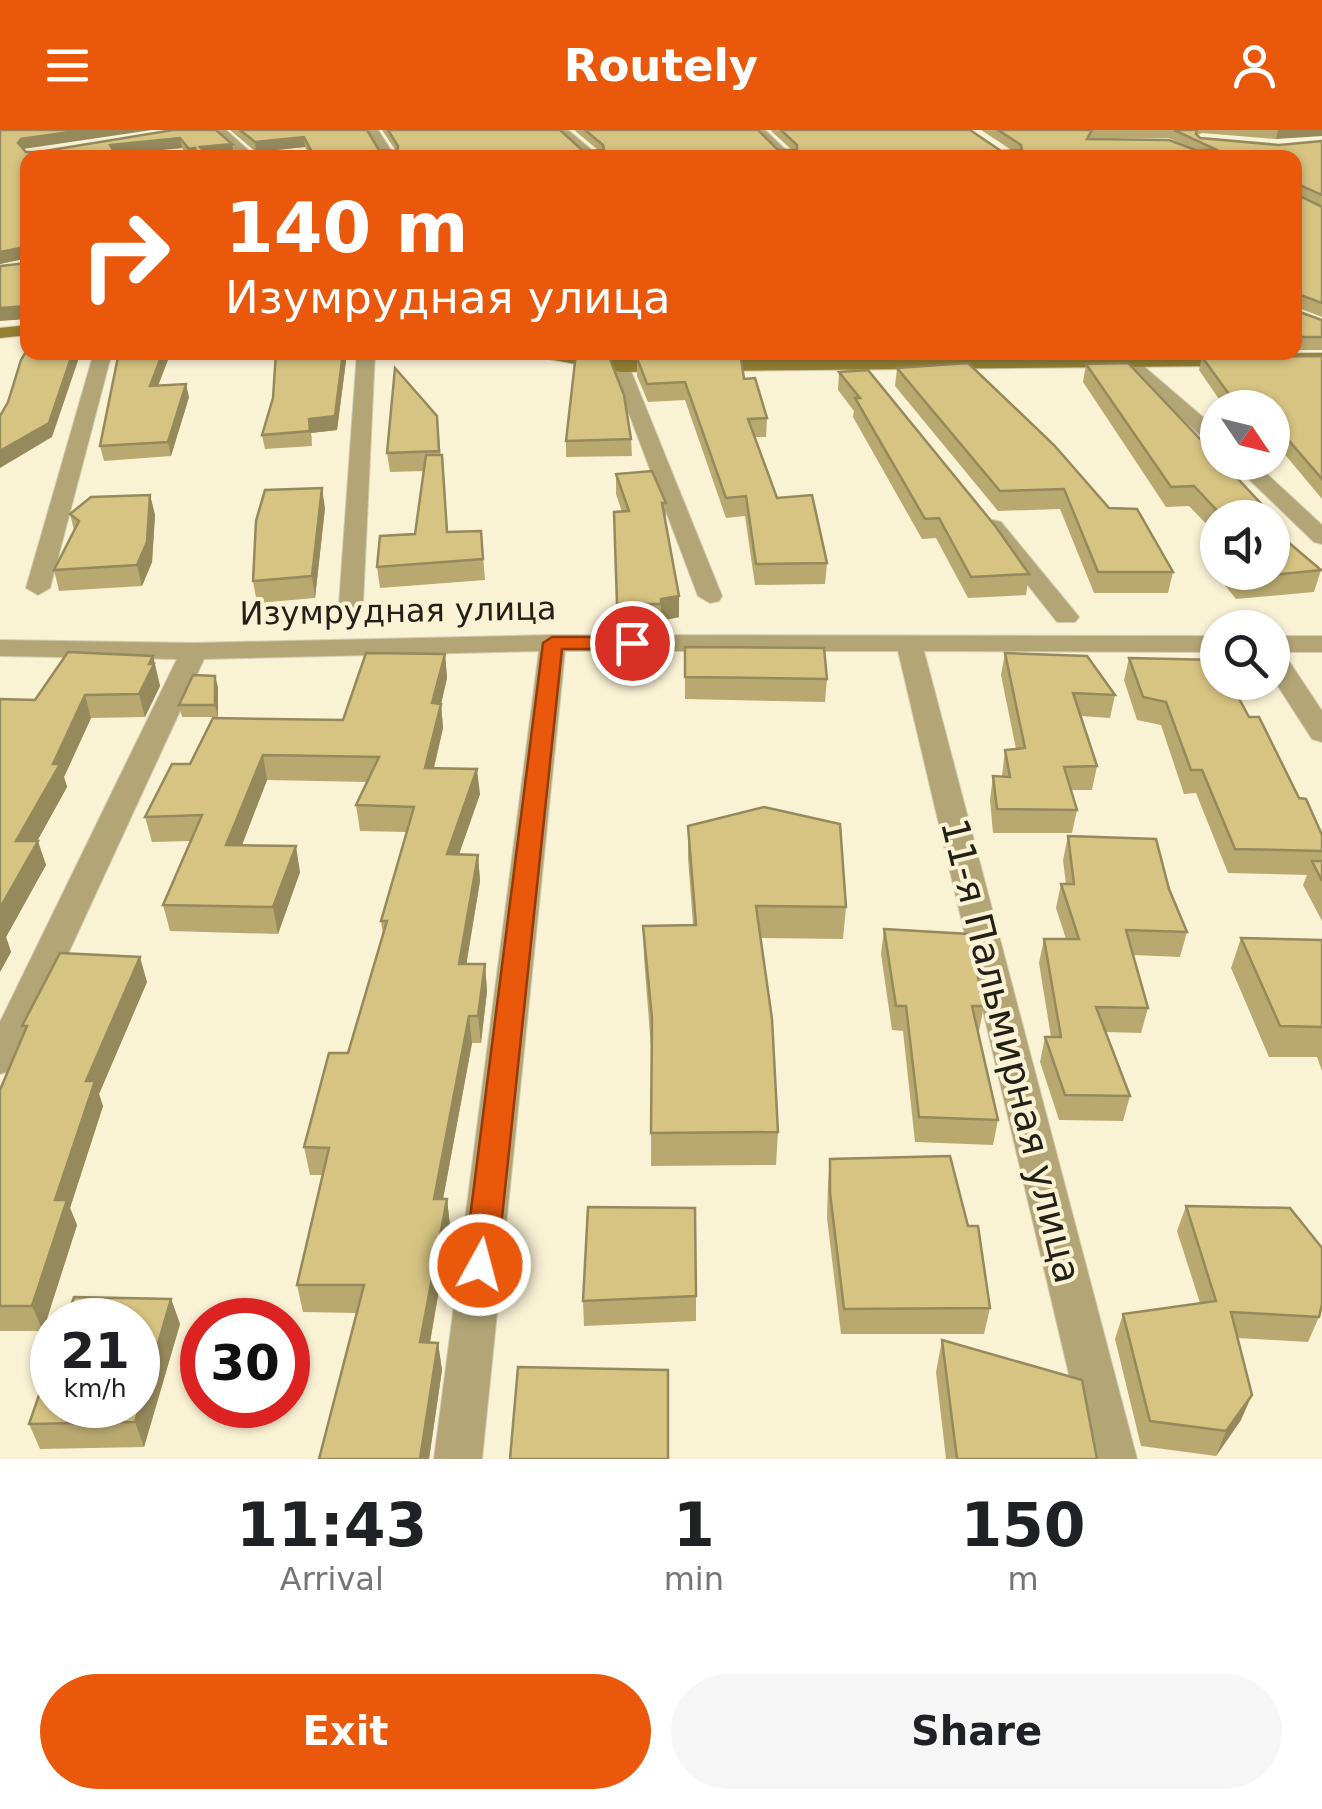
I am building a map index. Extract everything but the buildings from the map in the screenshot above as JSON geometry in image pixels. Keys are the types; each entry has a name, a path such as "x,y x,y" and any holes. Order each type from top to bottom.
{"street":[{"path":"219,130 242,150"},
{"path":"560,130 585,150"},
{"path":"758,130 779,150"},
{"path":"38,588 101,360"},
{"path":"351,604 366,360"},
{"path":"584,360 620,366 796,360"},
{"path":"856,360 885,393"},
{"path":"1129,360 1200,425"},
{"path":"620,366 710,596"},
{"path":"1260,480 1322,537"},
{"path":"981,512 1066,617"},
{"path":"458,1459 552,643"},
{"name":"Изумрудная улица","path":"0,648 194,651 552,643 1200,644"},
{"name":"11-я Пальмирная улица","path":"909,643 1113,1459"},
{"path":"1290,644 1322,644"},
{"path":"0,1060 194,651"},
{"path":"1290,683 1322,734"}],"route":[{"path":"480,1265 552,643 632,643"}]}
